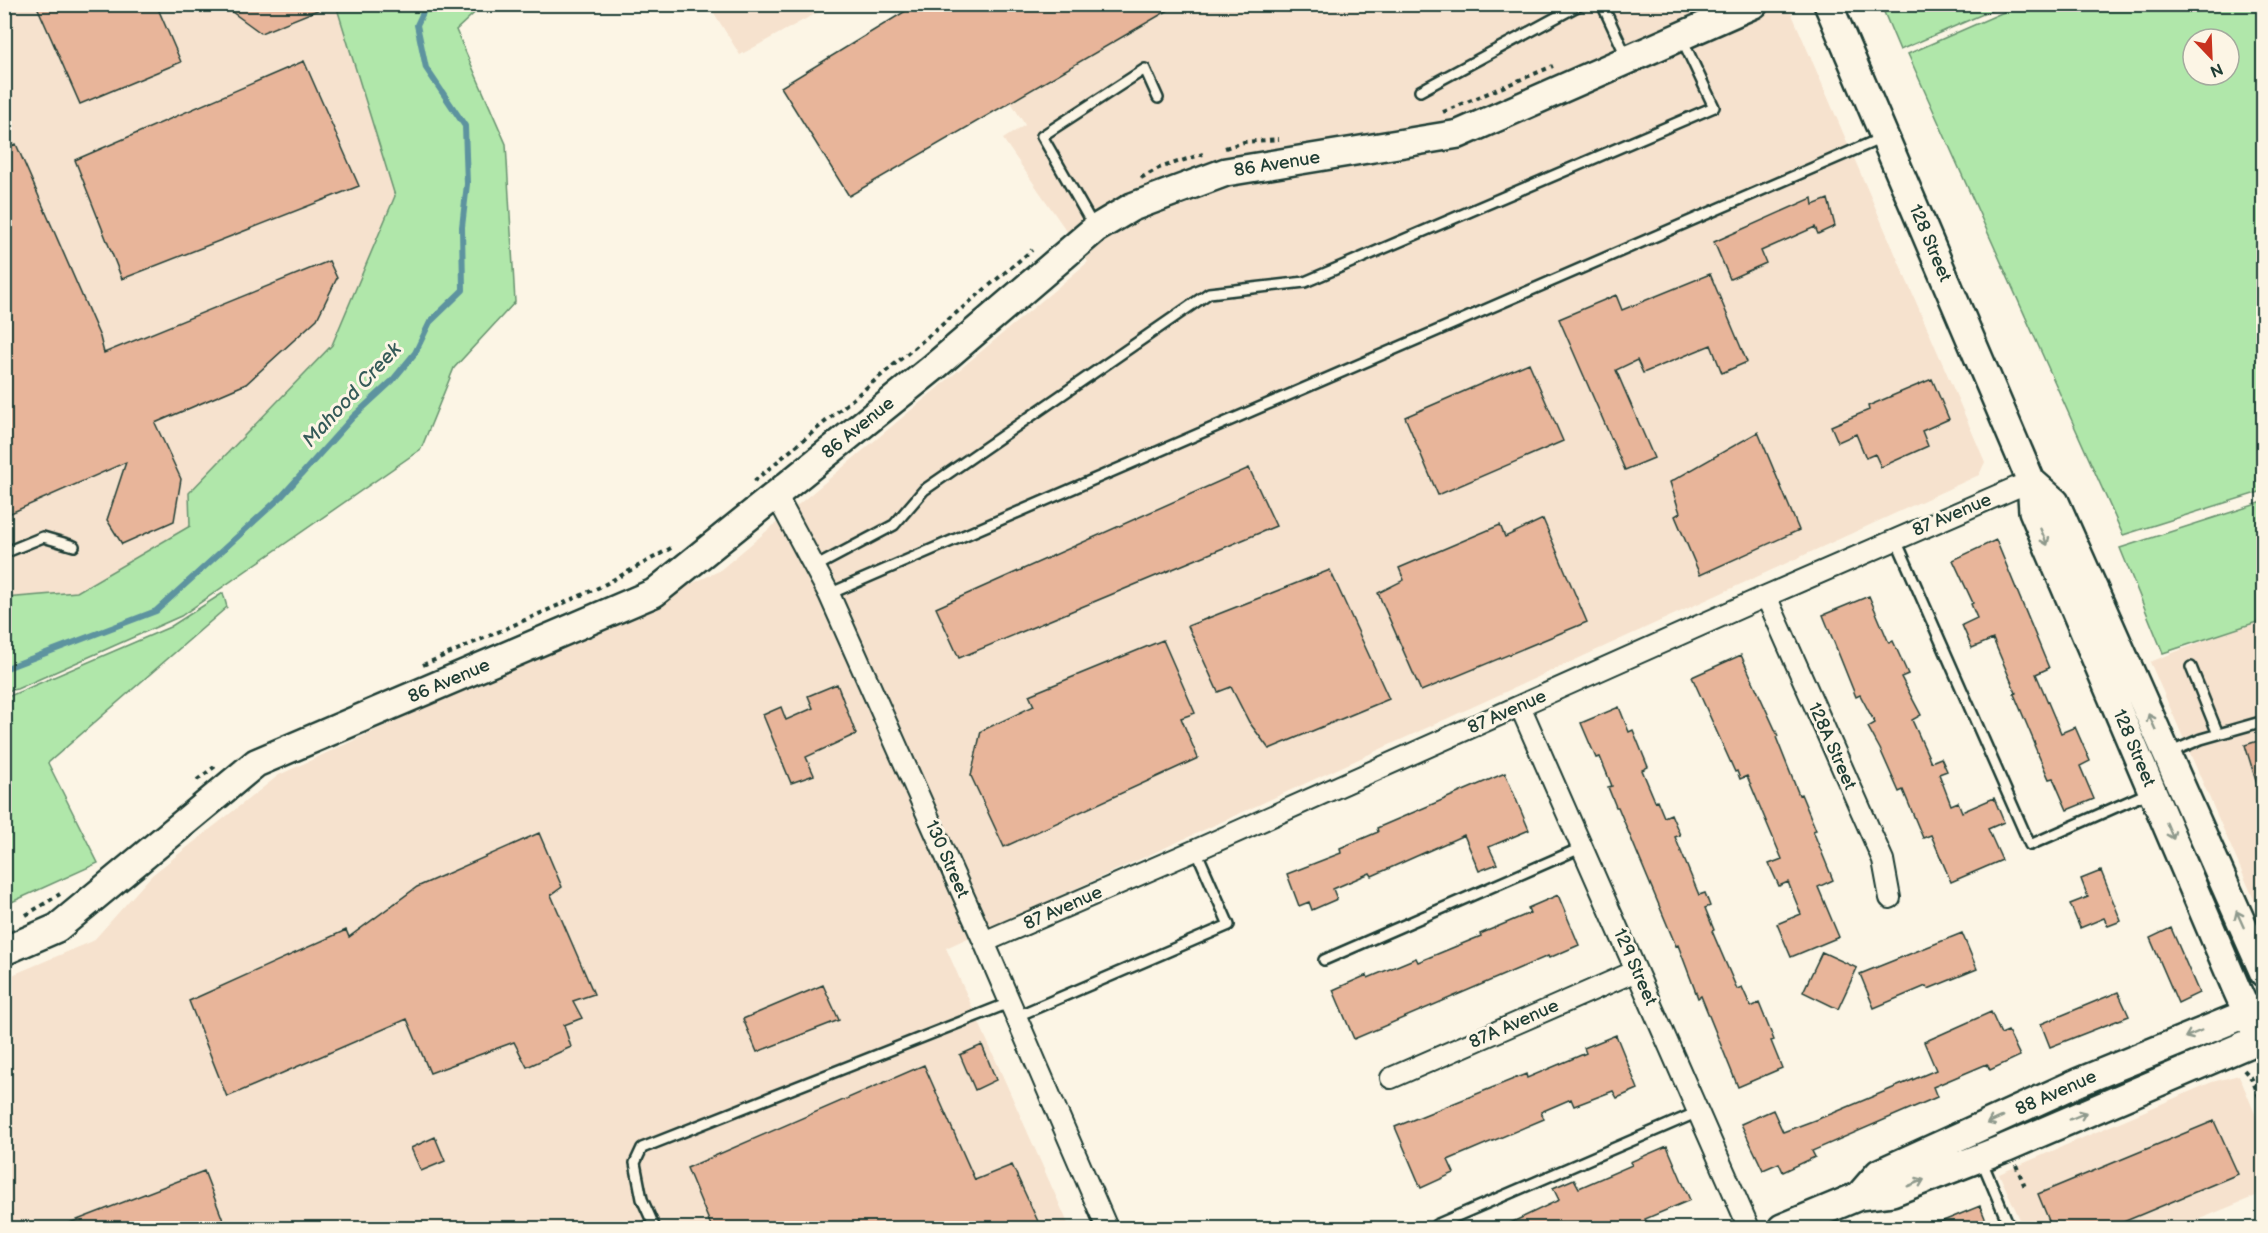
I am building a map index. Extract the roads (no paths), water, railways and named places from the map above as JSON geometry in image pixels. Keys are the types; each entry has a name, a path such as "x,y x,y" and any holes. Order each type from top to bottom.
{"main road":[{"name":"86 Avenue","path":"4,951 57,928 256,763 654,593 934,367 1095,229 1132,207 1226,172 1459,134 1755,4"},
{"name":"128 Street","path":"1828,4 2031,481 2032,511 2153,791 2256,1010 2262,1040"},
{"name":"128 Street","path":"2031,481 2055,502 2264,973"},
{"name":"88 Avenue","path":"1859,1196 1879,1173 2079,1082 2256,1010"},
{"name":"88 Avenue","path":"1782,1228 1859,1196 1892,1192 2262,1040"}],"street":[{"name":"87 Avenue","path":"984,942 2031,481"},
{"name":"130 Street","path":"776,495 830,594 1107,1228"},
{"name":"128A Street","path":"1766,596 1883,860 1890,898"},
{"name":"129 Street","path":"1521,706 1749,1228"},
{"name":"87A Avenue","path":"1391,1078 1636,971"}],"lane":[{"path":"1420,90 1581,4"},
{"path":"1602,4 1628,60"},
{"path":"815,567 894,525 924,490 1209,293 1305,282 1714,107 1681,37"},
{"path":"1095,229 1042,136 1145,69 1158,98"},
{"path":"830,594 1884,137"},
{"path":"4,553 43,537 74,546"},
{"path":"1896,540 2030,845 2153,791"},
{"path":"2191,667 2218,734"},
{"path":"2167,754 2218,734 2264,721"},
{"path":"1324,960 1583,848"},
{"path":"655,1228 642,1199 635,1163 642,1148 1012,1010 1229,925 1196,850"},
{"path":"1436,1226 1698,1112"},
{"path":"1980,1157 2010,1228"}],"waterway":[{"name":"Mahood Creek","path":"4,669 156,611 282,496 353,417 392,381 415,353 430,322 463,290 462,227 467,184 465,126 426,68 417,25 427,4"}]}
